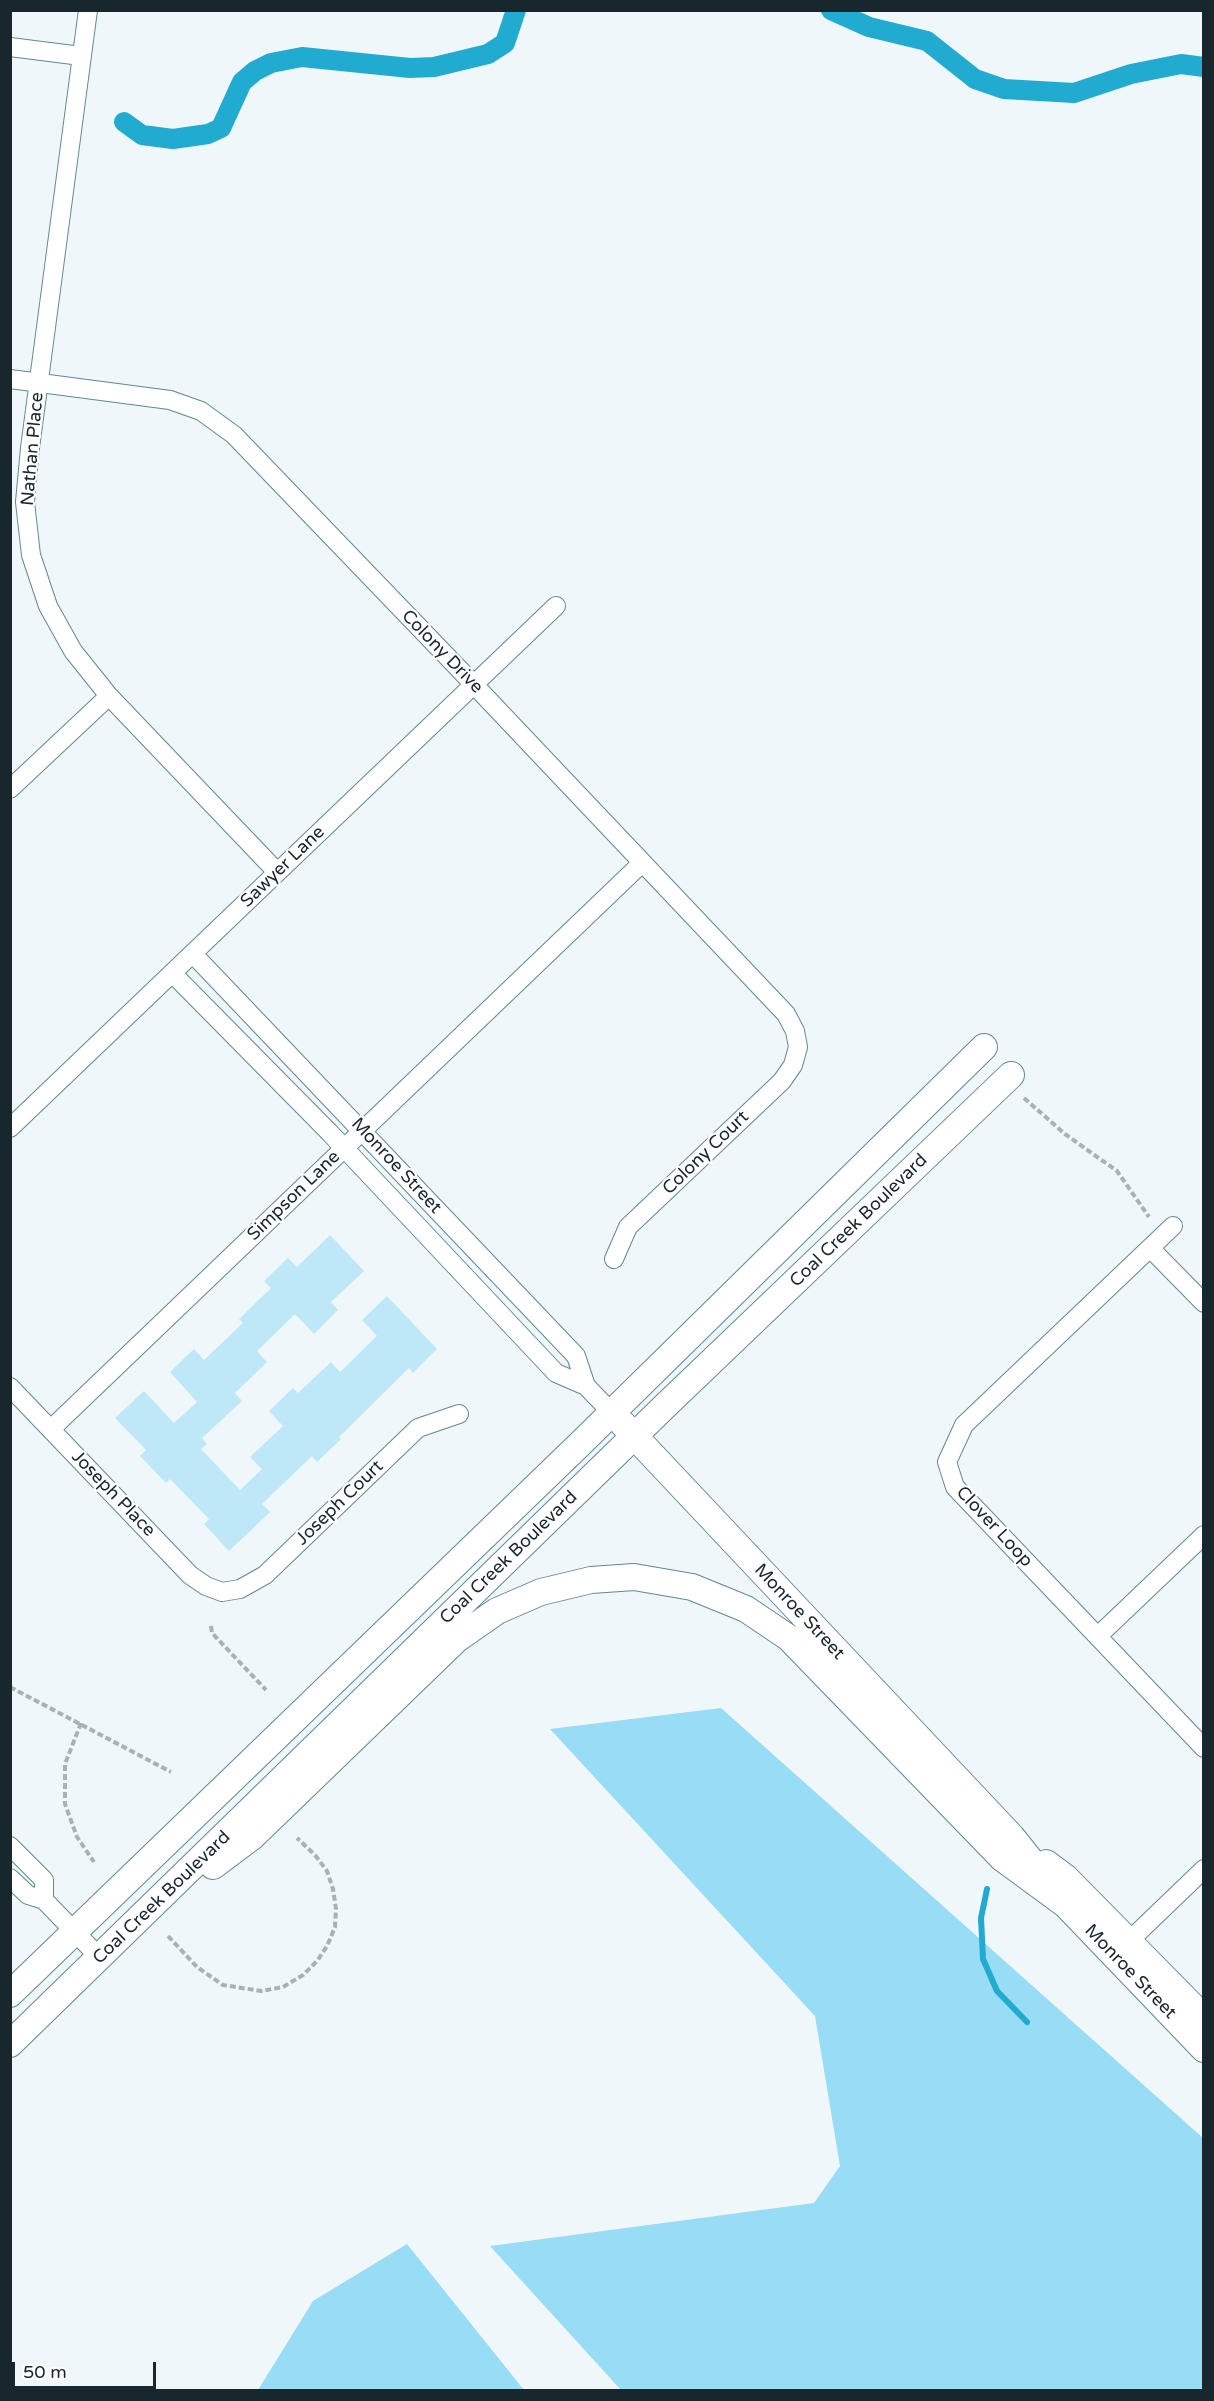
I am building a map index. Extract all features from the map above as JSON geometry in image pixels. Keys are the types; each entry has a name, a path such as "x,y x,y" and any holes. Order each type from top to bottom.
{"main road":[{"name":"Coal Creek Boulevard","path":"10,1995 612,1413 984,1047"},
{"name":"Coal Creek Boulevard","path":"10,2044 634,1436 1011,1075"},
{"name":"Monroe Street","path":"612,1413 1012,1838 1066,1905 1203,2049"},
{"path":"125,1934 253,1836 457,1639 496,1611 541,1592 591,1580 634,1577 692,1587 746,1610 789,1638 1002,1858 1066,1905"},
{"name":"Monroe Street","path":"1012,1838 1066,1878 1203,2018"}],"street":[{"name":"Nathan Place","path":"88,10 25,502 31,555 48,606 73,651 109,696 277,872"},
{"path":"10,47 81,56"},
{"name":"Colony Drive","path":"10,379 171,400 201,411 234,435 786,1014 795,1031 798,1047"},
{"name":"Sawyer Lane","path":"10,1128 556,606"},
{"path":"10,789 109,696"},
{"name":"Simpson Lane","path":"51,1429 642,863"},
{"name":"Monroe Street","path":"193,954 576,1356 586,1386"},
{"name":"Monroe Street","path":"173,974 344,1148 556,1373 586,1386 612,1413"},
{"name":"Colony Court","path":"614,1259 628,1227 782,1081 793,1065 798,1047"},
{"name":"Clover Loop","path":"1173,1226 964,1425 946,1462 955,1487 1203,1748"},
{"path":"1150,1248 1203,1303"},
{"name":"Joseph Place","path":"10,1387 190,1575 206,1586 222,1592"},
{"name":"Joseph Court","path":"222,1592 240,1589 264,1575 418,1428 459,1414"},
{"path":"1098,1636 1203,1535"},
{"path":"10,1846 44,1880 44,1900"},
{"path":"1128,1942 1203,1869"},
{"path":"10,1878 28,1895 44,1900 100,1958"}],"path":[{"path":"1024,1098 1065,1134 1117,1171 1149,1217"},
{"path":"211,1626 212,1633 266,1690"},
{"path":"10,1687 171,1772"},
{"path":"81,1723 65,1764 64,1804 77,1837 94,1862"},
{"path":"168,1936 197,1967 223,1985 261,1991 283,1987 303,1975 317,1961 327,1946 335,1927 336,1909 327,1871 315,1855 297,1838"}],"shaded area":[{"path":"721,1708 1203,2138 1203,2390 621,2390 490,2246 814,2203 840,2166 815,2016 550,1729"},
{"path":"407,2244 524,2390 258,2390 313,2301"}],"building":[{"path":"330,1235 364,1271 331,1302 338,1310 314,1334 295,1314 257,1351 267,1362 235,1393 242,1401 202,1438 207,1444 201,1449 240,1490 262,1469 250,1457 283,1426 269,1411 293,1388 298,1393 331,1362 340,1372 377,1336 362,1320 387,1296 437,1349 413,1373 409,1368 317,1462 312,1456 262,1504 270,1512 229,1551 204,1524 209,1519 170,1479 166,1483 140,1456 146,1450 115,1418 144,1391 174,1423 197,1402 170,1372 194,1349 204,1360 243,1323 239,1319 271,1288 264,1281 288,1258 297,1267"}],"waterway":[{"path":"124,122 142,135 173,139 208,134 221,128 242,82 255,71 271,63 302,57 410,68 434,67 488,54 505,43 516,10"},
{"path":"831,10 869,27 927,41 975,79 1004,89 1074,93 1131,74 1181,64 1204,67"},
{"path":"987,1889 981,1918 983,1959 997,1991 1027,2022"}]}
